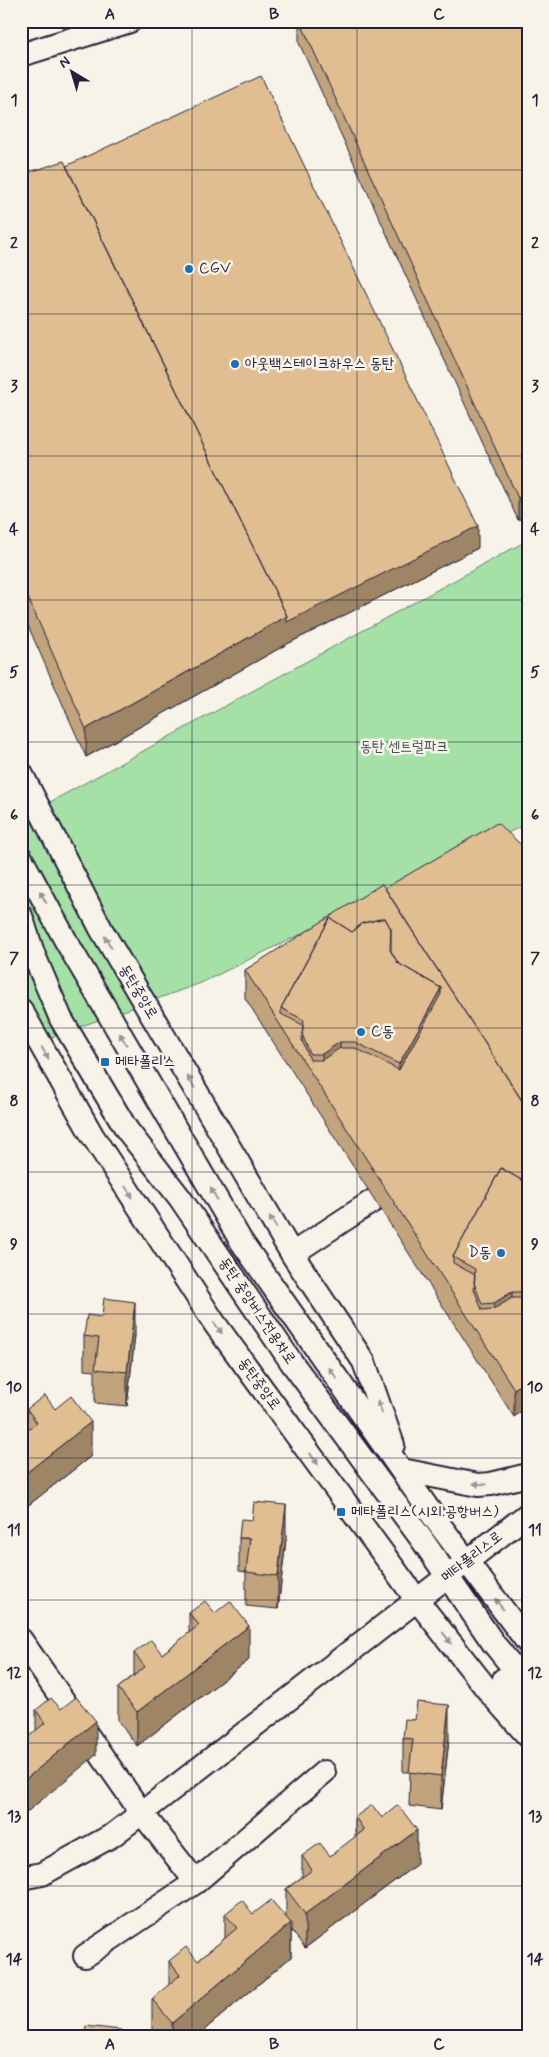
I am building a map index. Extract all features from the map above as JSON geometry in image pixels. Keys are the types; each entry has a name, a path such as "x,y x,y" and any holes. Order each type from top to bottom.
{"street":[{"path":"21,55 130,21"},
{"name":"동탄중앙로","path":"21,773 101,929 292,1254 364,1362 402,1470"},
{"name":"동탄중앙로","path":"21,858 66,941 241,1241 466,1561 528,1644"},
{"name":"동탄 중앙버스전용차로","path":"21,916 33,953 61,1019 127,1130 190,1212 292,1363 423,1540 441,1581 498,1672 528,1706"},
{"name":"동탄 중앙버스전용차로","path":"21,951 42,1014 106,1122 414,1551 528,1686"},
{"name":"동탄중앙로","path":"21,1010 92,1134 215,1324 417,1600 490,1692 528,1736"},
{"path":"292,1254 390,1177 413,1204"},
{"path":"402,1470 478,1485 491,1484 528,1475"},
{"name":"메타폴리스로","path":"21,1878 42,1874 112,1836 528,1514"},
{"path":"21,1640 141,1812 196,1882"},
{"path":"85,1956 196,1882 324,1772"}],"green space":[{"name":"동탄 센트럴파크","path":"528,540 528,823 201,983 21,1048 21,818"}],"building":[{"path":"300,21 528,21 528,493 518,498"},
{"path":"261,76 478,526 287,622 287,616 66,166"},
{"path":"64,161 287,616 86,729 21,582 21,175"},
{"path":"497,823 528,851 528,1110 385,888"},
{"path":"382,884 528,1110 528,1177 523,1181 501,1168 453,1257 453,1263 475,1275 474,1289 482,1310 494,1309 512,1298 528,1298 528,1379 514,1389 245,970","holes":["330,918 352,932 363,923 385,918 391,929 391,951 398,963 441,988 441,994 399,1070 355,1048 340,1048 322,1060 310,1060 302,1040 303,1025 281,1014 281,1008"]},
{"name":"C동","path":"330,918 352,932 363,923 385,918 391,929 390,950 398,963 441,988 399,1064 355,1042 340,1042 322,1054 310,1054 302,1034 304,1020 281,1008"},
{"name":"D동","path":"501,1168 523,1181 528,1177 528,1292 512,1292 494,1303 482,1304 474,1283 475,1269 453,1257"},
{"path":"104,1298 135,1302 127,1372 95,1369 99,1338 84,1336 87,1315 102,1317"},
{"path":"45,1395 55,1409 71,1396 91,1422 21,1477 21,1435 37,1423 27,1409"},
{"path":"254,1502 286,1505 278,1576 246,1572 250,1538 239,1538 241,1519 252,1520"},
{"path":"205,1601 215,1613 230,1601 249,1626 137,1712 118,1688 145,1667 134,1653 151,1640 162,1654 199,1625 189,1613"},
{"path":"76,1697 96,1721 21,1783 21,1743 45,1723 36,1710 51,1698 61,1709"},
{"path":"417,1702 449,1705 441,1776 409,1772 413,1739 403,1738 405,1719 415,1720"},
{"path":"372,1805 382,1818 398,1805 417,1830 305,1914 286,1889 312,1870 302,1856 320,1843 330,1856 364,1830 355,1817"},
{"path":"242,1900 253,1914 271,1900 291,1923 172,2023 152,1999 180,1975 169,1961 186,1947 198,1961 237,1928 225,1914"},
{"path":"86,2026 121,2030 121,2036 85,2036"}],"place":[{"name":"CGV","path":"189,269"},
{"name":"아웃백스테이크하우스 동탄","path":"235,364"},
{"name":"C동","path":"361,1032"},
{"name":"메타폴리스","path":"105,1062"},
{"name":"D동","path":"501,1253"},
{"name":"메타폴리스(시외.공항버스)","path":"341,1512"}]}
